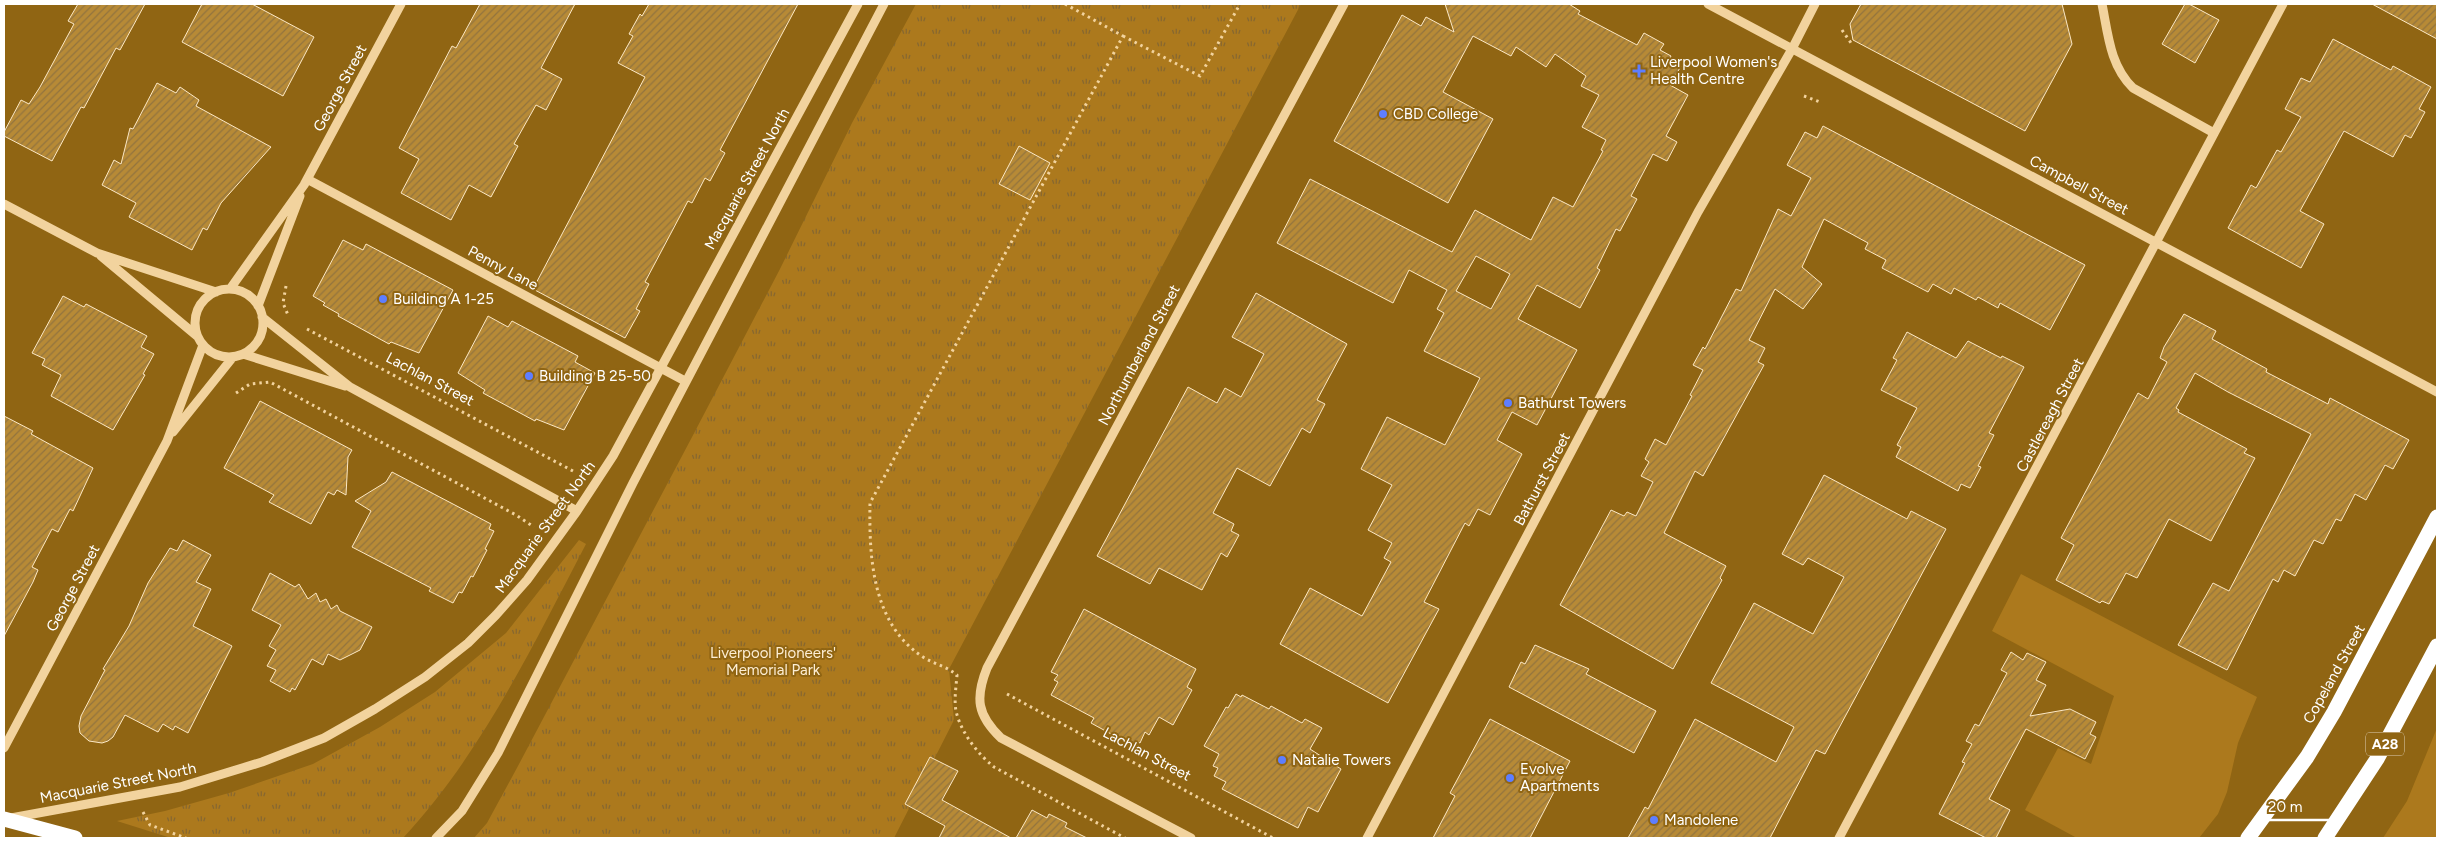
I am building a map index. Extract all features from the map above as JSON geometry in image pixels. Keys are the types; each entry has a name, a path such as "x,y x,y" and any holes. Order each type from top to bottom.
{"highway":[{"name":"Copeland Street","path":"2248,838 2307,757 2334,712 2437,517"},
{"name":"A28","path":"2325,838 2377,760 2437,646"},
{"path":"5,819 75,838"}],"street":[{"name":"George Street","path":"258,306 306,182 401,4"},
{"name":"Macquarie Street North","path":"5,819 180,787 262,762 324,738 425,677 468,643 527,580 577,511 613,456 858,4"},
{"path":"436,838 462,810 498,753 685,381 884,4"},
{"name":"Northumberland Street","path":"1191,838 1001,738 987,724 980,706 979,686 986,668 1344,4"},
{"name":"Campbell Street","path":"1708,4 2083,201 2437,392"},
{"name":"Bathurst Street","path":"1368,838 1698,212 1792,49 1815,4"},
{"path":"2102,4 2115,65 2125,80 2133,88 2214,133"},
{"name":"Castlereagh Street","path":"1839,838 2283,4"},
{"name":"George Street","path":"230,289 306,182"},
{"name":"Penny Lane","path":"306,182 685,381"},
{"path":"4,204 98,253 216,292"},
{"path":"98,253 197,336 203,346 212,353 233,357 243,354 252,348 259,338 262,328 262,317 258,306 241,292 230,289 216,292 200,305 195,315 197,336"},
{"path":"262,317 350,387 577,511"},
{"name":"George Street","path":"4,748 167,440 203,346"},
{"path":"243,354 350,387"},
{"name":"George Street","path":"167,440 233,357"}],"path":[{"path":"1064,4 1200,76 1240,4"},
{"path":"1842,30 1851,42"},
{"path":"949,669 923,657 901,637 887,618 874,575 869,541 870,503 1123,36"},
{"path":"1804,96 1820,102"},
{"path":"286,286 283,304 290,320"},
{"name":"Lachlan Street","path":"300,325 573,471"},
{"path":"236,393 250,384 270,382 516,515 534,527"},
{"name":"Lachlan Street","path":"1008,694 1273,838"},
{"path":"143,812 150,825 186,838"}],"green space":[{"name":"Liverpool Pioneers' Memorial Park","path":"916,4 1301,4 949,669 954,720 894,838 474,838 487,823 518,766 780,269 852,123"},
{"path":"579,540 586,544 504,698 457,771 403,838 171,838 117,821 165,811 229,793 313,764 380,727 435,692 506,633"},
{"path":"2021,574 2257,697 2238,743 2227,792 2218,814 2199,838 2077,838 2025,810 2058,748 2091,764 2114,696 1992,631"},
{"path":"2437,728 2437,838 2383,838 2407,801"}],"building":[{"path":"78,4 145,4 120,50 116,48 84,108 81,107 52,161 4,136 4,132 21,100 29,104 40,87 74,24 68,21"},
{"path":"202,4 252,4 314,37 283,96 182,42"},
{"path":"480,4 575,4 541,68 562,79 546,110 536,105 514,144 518,146 491,197 469,185 451,220 401,193 419,159 399,148 452,46 456,48"},
{"path":"649,4 798,4 720,150 725,153 710,181 705,178 692,203 688,201 645,282 649,284 636,309 640,311 625,338 533,289 645,77 618,63 633,36 629,34 640,14 642,16"},
{"path":"1445,4 1569,4 1580,11 1578,14 1637,45 1644,33 1664,44 1660,50 1671,56 1669,60 1681,66 1670,85 1688,95 1666,136 1677,142 1667,161 1653,154 1631,196 1637,199 1620,231 1616,229 1597,268 1600,270 1580,308 1537,285 1518,319 1577,350 1537,425 1512,412 1497,440 1522,454 1490,515 1478,509 1469,526 1465,523 1424,602 1439,609 1388,703 1280,644 1310,588 1362,616 1391,562 1384,558 1392,543 1368,530 1392,485 1361,469 1387,417 1445,445 1480,378 1424,351 1444,313 1437,309 1447,290 1409,270 1393,303 1277,243 1310,179 1452,252 1475,210 1531,240 1553,197 1573,207 1603,151 1601,150 1606,140 1582,127 1599,95 1581,86 1586,76 1555,54 1546,67 1516,47 1511,56 1473,36 1443,92 1493,119 1448,203 1334,141 1402,15 1421,26 1426,17 1454,32","holes":["1476,256 1510,274 1491,309 1456,291"]},
{"path":"1861,4 2062,4 2072,44 2025,131 1853,40 1850,24"},
{"path":"2185,4 2189,4 2219,20 2195,63 2162,44"},
{"path":"2372,4 2437,4 2437,39"},
{"path":"2333,39 2391,70 2393,66 2431,87 2419,109 2425,112 2411,138 2405,135 2393,157 2344,131 2300,211 2324,224 2301,268 2228,228 2251,185 2256,188 2277,150 2281,152 2301,117 2285,109 2301,78 2310,82"},
{"path":"157,83 176,93 180,87 199,100 196,106 271,147 221,203 207,230 203,228 192,250 129,217 136,203 102,185 114,160 121,164 130,128 133,129"},
{"path":"1823,126 2085,265 2050,330 2000,303 1998,308 1978,297 1976,300 1954,288 1951,294 1933,284 1928,292 1882,268 1886,260 1865,249 1868,243 1824,219 1802,267 1822,284 1803,309 1775,289 1749,340 1765,348 1758,362 1764,365 1703,476 1695,471 1664,533 1726,566 1720,578 1722,580 1673,669 1560,605 1611,510 1624,516 1627,512 1636,516 1653,482 1641,476 1649,462 1645,459 1655,439 1666,445 1692,396 1690,395 1703,370 1693,365 1703,347 1705,349 1736,289 1741,291 1778,209 1791,216 1811,178 1787,165 1805,132 1817,138"},
{"path":"1019,146 1050,163 1030,200 999,184"},
{"name":"Building A 1-25","path":"343,240 363,250 366,244 453,290 419,353 391,342 389,344 338,316 339,314 323,305 325,303 313,296"},
{"path":"1256,293 1347,344 1317,400 1325,404 1310,433 1302,428 1270,486 1237,468 1213,513 1234,524 1231,531 1239,535 1227,557 1221,553 1202,590 1159,568 1150,584 1097,556 1188,387 1217,403 1225,388 1241,397 1264,354 1232,337"},
{"path":"63,296 84,307 86,304 147,336 141,347 154,354 143,374 145,375 113,430 51,396 61,375 42,365 45,359 32,353"},
{"path":"2184,314 2216,331 2212,339 2267,369 2266,372 2328,404 2330,398 2409,440 2393,469 2385,465 2366,500 2355,494 2341,521 2336,519 2323,544 2314,540 2295,576 2284,570 2278,582 2273,579 2227,670 2178,645 2213,583 2229,591 2311,434 2195,373 2176,408 2179,410 2178,412 2247,449 2244,453 2255,458 2211,541 2169,519 2137,578 2126,573 2109,604 2102,601 2100,603 2056,580 2074,545 2061,538 2138,393 2148,399 2167,362 2160,358 2164,347"},
{"name":"Building B 25-50","path":"488,316 508,327 512,321 578,356 575,362 595,373 564,430 536,419 535,421 483,393 485,390 458,373"},
{"path":"1907,332 1956,358 1968,341 2001,358 2002,356 2024,367 1989,433 1994,435 1978,466 1981,467 1970,488 1961,484 1958,491 1896,457 1901,447 1897,445 1917,408 1881,390 1897,360 1893,358"},
{"path":"260,401 352,450 348,457 346,495 337,490 334,495 328,492 311,524 269,502 274,495 224,468"},
{"path":"4,416 33,431 31,434 93,468 73,511 70,509 58,532 52,529 32,567 38,570 33,582 4,636"},
{"path":"392,472 491,524 489,529 494,531 485,549 487,550 473,577 471,576 462,593 459,592 453,603 429,591 431,588 352,547 371,511 355,501 386,482"},
{"path":"1824,475 1907,519 1911,511 1946,529 1825,754 1816,750 1770,838 1628,838 1645,807 1648,809 1695,719 1776,762 1794,727 1711,683 1754,603 1813,634 1844,577 1808,558 1803,565 1782,554"},
{"path":"183,540 211,555 196,582 211,589 193,626 232,646 188,733 175,726 173,730 163,724 158,732 125,715 113,737 108,741 102,743 89,741 80,733 81,716 105,670 103,669 129,626 148,583 170,548 177,551"},
{"path":"270,573 295,587 299,584 308,599 316,593 320,602 326,599 331,609 337,605 340,611 372,627 360,650 340,660 328,654 323,665 312,659 295,690 292,688 290,692 270,681 276,670 267,666 276,650 269,646 281,625 252,610"},
{"path":"1084,609 1196,669 1187,687 1192,690 1173,725 1159,717 1149,735 1145,732 1140,743 1136,741 1133,746 1091,723 1094,718 1051,695 1058,682 1054,680 1058,675 1051,672"},
{"path":"1535,645 1589,669 1586,674 1656,711 1634,753 1509,687 1521,662 1525,664"},
{"path":"2011,652 2023,660 2027,653 2046,662 2036,680 2046,685 2030,716 2070,709 2096,722 2090,734 2096,737 2085,759 2026,729 1989,799 2010,810 1996,838 1986,838 1939,814 1965,763 1962,762 1972,744 1966,741 1975,724 1979,726 2007,673 2001,670"},
{"name":"Natalie Towers","path":"1236,694 1241,697 1242,695 1269,709 1271,706 1302,723 1305,719 1322,728 1310,749 1341,769 1318,812 1308,807 1298,828 1222,789 1226,782 1214,776 1218,768 1213,766 1219,754 1204,746 1226,707 1228,708"},
{"name":"Evolve Apartments","path":"1490,719 1570,761 1530,838 1433,838 1455,796 1450,793"},
{"path":"930,757 958,771 942,800 1011,838 939,838 945,826 905,804"},
{"path":"1032,810 1047,818 1049,814 1067,823 1065,827 1087,838 1016,838"}],"place":[{"name":"Liverpool Women's Health Centre","path":"1639,71"},
{"name":"CBD College","path":"1383,114"},
{"name":"Building A 1-25","path":"383,299"},
{"name":"Building B 25-50","path":"529,376"},
{"name":"Bathurst Towers","path":"1508,403"},
{"name":"Natalie Towers","path":"1282,760"},
{"name":"Evolve Apartments","path":"1510,778"},
{"name":"Mandolene","path":"1654,820"}]}
